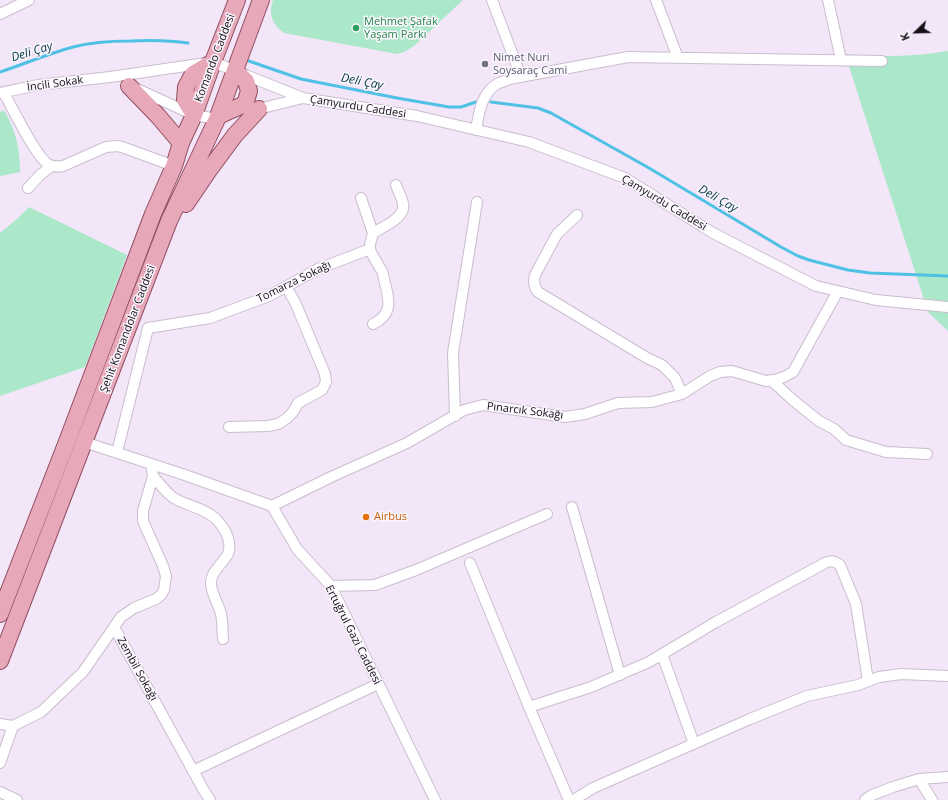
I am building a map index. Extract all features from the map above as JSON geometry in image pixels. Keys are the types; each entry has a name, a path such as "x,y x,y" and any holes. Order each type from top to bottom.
{"main road":[{"name":"Komando Caddesi","path":"194,115 237,0"},
{"name":"Şehit Komandolar Caddesi","path":"0,661 169,221 218,117 261,0"},
{"path":"129,86 158,116 181,143"},
{"path":"162,241 213,164 235,135 259,109"},
{"name":"Şehit Komandolar Caddesi","path":"0,614 150,222 174,166 181,143 194,115"}],"street":[{"path":"0,14 30,0"},
{"path":"492,0 520,77"},
{"path":"656,0 678,58"},
{"path":"828,0 841,60"},
{"path":"476,130 480,107 486,94 497,85 510,79 628,57 882,61"},
{"name":"Çamyurdu Caddesi","path":"213,62 303,98 416,116 529,142 625,178 713,233 816,286 876,300 947,308"},
{"name":"İncili Sokak","path":"2,93 38,85 110,77 213,62"},
{"path":"110,77 194,115"},
{"path":"2,93 38,153 44,161 52,166 63,166 111,146 122,147 174,166"},
{"name":"Çamyurdu Caddesi","path":"194,115 218,117 303,98"},
{"path":"28,188 41,174 52,166"},
{"path":"373,233 397,218 402,212 403,204 396,185"},
{"path":"361,198 373,233 370,249 382,272 389,304 384,316 373,324"},
{"path":"455,416 453,352 477,202"},
{"path":"577,215 557,234 535,276 535,289 646,358 662,365 675,378 682,394"},
{"name":"Tomarza Sokağı","path":"148,328 210,318 269,296 318,269 370,249"},
{"path":"229,427 268,426 278,424 293,412 298,403 319,392 325,386 325,374 295,302 286,287"},
{"name":"Pınarcık Sokağı","path":"272,506 331,477 407,443 464,410 483,405 565,417 585,414 618,403 652,402 682,394 710,376 720,372 732,371 766,381 784,377 792,372 838,292"},
{"path":"117,452 148,328 133,316"},
{"path":"771,380 819,421 834,429 846,440 886,452 927,454"},
{"path":"84,442 272,506"},
{"name":"Zembil Sokağı","path":"151,464 153,476 143,511 143,521 163,566 166,576 164,590 156,599 134,608 121,617 114,628 210,800"},
{"path":"153,476 172,498 204,511 214,517 228,536 228,553 213,574 211,584 211,589 221,615 223,639"},
{"name":"Ertuğrul Gazi Caddesi","path":"272,506 297,549 331,586 435,800"},
{"path":"572,507 620,674"},
{"path":"331,586 374,585 416,570 547,514"},
{"path":"470,562 529,707 569,800"},
{"path":"529,707 591,686 649,662 722,618 827,562 834,562 840,565 856,604 868,681"},
{"path":"0,724 12,726 41,712 83,672 114,628"},
{"path":"662,654 694,744"},
{"path":"574,800 593,788 750,719 807,696 858,685 879,677 901,674 948,676"},
{"path":"193,771 378,684"},
{"path":"0,763 12,726"},
{"path":"865,800 872,795 919,779 948,777"},
{"path":"919,779 932,800"},
{"path":"0,792 17,800"}],"green space":[{"name":"Mehmet Şafak Yaşam Parkı","path":"273,0 463,0 414,46 397,54 284,33 272,19 271,10"},
{"path":"948,51 948,331 928,312 845,54 897,56"},
{"path":"4,110 12,125 16,140 20,172 0,176 0,112"},
{"path":"29,207 127,255 85,367 0,396 0,233"}],"waterway":[{"name":"Deli Çay","path":"0,72 73,47 87,44 145,40 188,43"},
{"name":"Deli Çay","path":"246,60 301,79 397,98 449,107 461,107 476,102"},
{"name":"Deli Çay","path":"491,102 538,108 551,113 649,168 798,256 848,270 870,273 948,276"}],"place":[{"name":"Mehmet Şafak Yaşam Parkı","path":"356,28"},
{"name":"Nimet Nuri Soysaraç Cami","path":"485,64"},
{"name":"Airbus","path":"366,517"}]}
